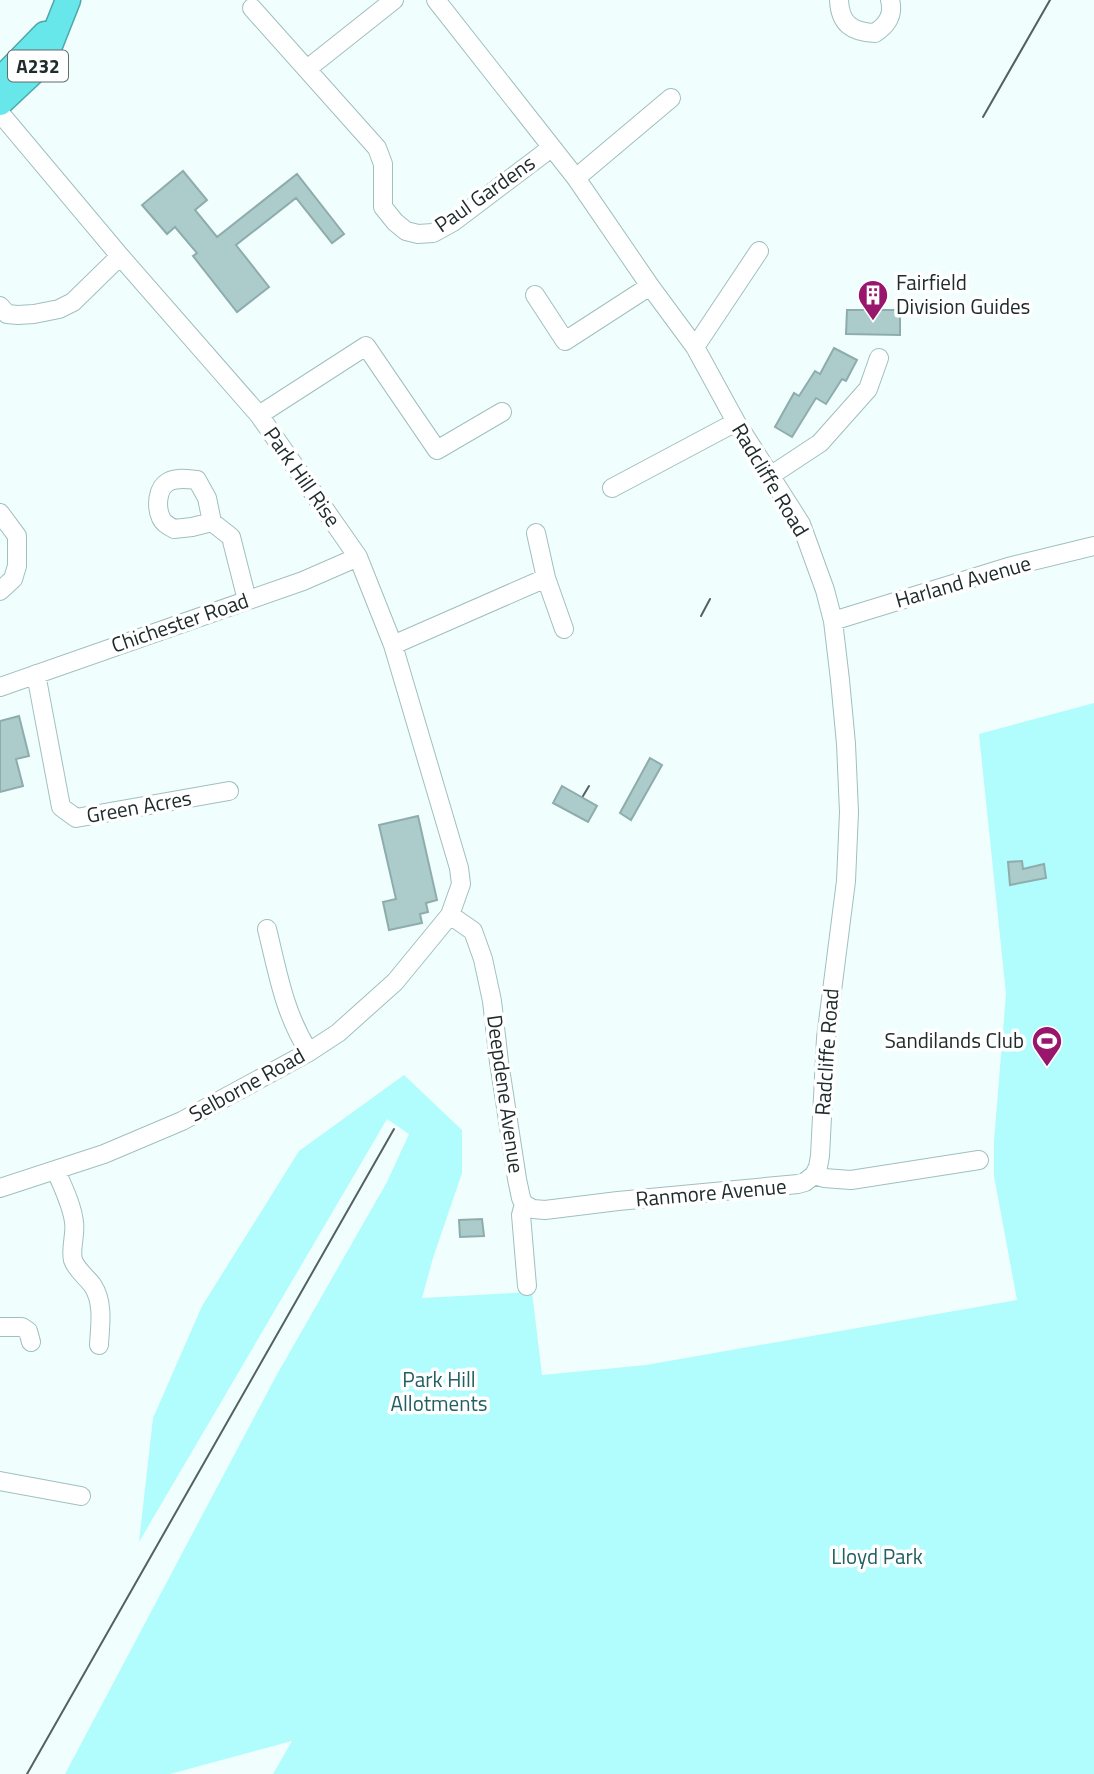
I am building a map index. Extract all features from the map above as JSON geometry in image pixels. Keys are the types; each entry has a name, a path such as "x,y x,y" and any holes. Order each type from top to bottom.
{"highway":[{"name":"A232","path":"0,80 64,9"},
{"name":"A232","path":"0,103 32,73 47,53 64,9"}],"street":[{"path":"307,69 394,0"},
{"name":"Radcliffe Road","path":"436,0 576,178 695,347 736,422 801,524 825,590 833,621 846,744 849,812 846,881 825,1038 821,1146 814,1175"},
{"path":"839,0 839,10 848,27 861,33 875,33 884,27 891,16 890,0"},
{"name":"Paul Gardens","path":"252,8 377,148 383,164 383,206 406,231 418,234 433,233 453,222 551,148"},
{"path":"576,178 671,98"},
{"name":"Park Hill Rise","path":"0,113 259,415 358,557 393,645 459,868 461,884 450,915"},
{"path":"695,347 759,251"},
{"path":"0,306 7,314 18,315 59,309 73,302 120,256"},
{"path":"535,295 565,341 650,286"},
{"path":"259,415 366,346 437,450 502,412"},
{"path":"770,476 820,443 868,389 879,358"},
{"path":"612,488 736,422"},
{"path":"0,513 17,536 17,566 13,579 0,591"},
{"path":"212,522 231,537 247,600"},
{"path":"536,533 546,578 564,629"},
{"name":"Harland Avenue","path":"833,621 1008,567 1094,546"},
{"name":"Chichester Road","path":"0,687 303,581 358,557"},
{"path":"393,645 546,578"},
{"name":"Green Acres","path":"36,674 61,807 76,818 229,791"},
{"name":"Selborne Road","path":"0,1188 104,1154 182,1121 309,1052 338,1033 395,982 450,915"},
{"name":"Deepdene Avenue","path":"450,915 473,932 483,959 492,1001 517,1179 524,1204 521,1215 527,1286"},
{"path":"267,929 288,1010 309,1052"},
{"name":"Ranmore Avenue","path":"524,1204 533,1209 545,1210 798,1184 814,1175 851,1180 979,1160"},
{"path":"57,1171 75,1225 73,1260 93,1285 98,1299 99,1345"},
{"path":"0,1327 22,1327 28,1331 31,1342"},
{"path":"0,1481 81,1496"}],"green space":[{"path":"1094,703 1094,1774 273,1774 292,1741 170,1774 65,1774 275,1378 387,1182 409,1134 387,1119 139,1542 153,1418 202,1306 299,1151 404,1075 462,1130 462,1173 422,1298 532,1292 542,1375 646,1365 1017,1300 994,1176 994,1141 1006,994 979,734"}],"building":[{"path":"183,171 207,200 195,210 217,237 297,174 344,234 332,243 296,198 236,245 269,287 237,312 193,256 197,253 175,227 167,234 142,205"},
{"name":"Fairfield Division Guides","path":"847,310 900,310 900,335 846,334"},
{"path":"834,348 857,360 846,381 842,379 826,404 816,398 792,437 775,427 794,393 799,396 815,371 820,374"},
{"path":"19,716 29,756 16,759 23,786 0,792 0,721"},
{"path":"650,758 662,765 631,820 620,813"},
{"path":"562,786 597,806 588,822 553,803"},
{"path":"418,816 437,900 426,903 428,912 420,914 422,923 389,930 383,902 396,899 379,825"},
{"path":"1022,861 1023,869 1044,864 1046,878 1010,885 1008,862"},
{"path":"482,1219 484,1236 460,1237 459,1220"}],"tram line":[{"path":"983,117 1050,0"},
{"path":"701,616 710,599"},
{"path":"583,796 589,786"},
{"path":"27,1774 394,1129"}],"place":[{"name":"Fairfield Division Guides","path":"873,322"},
{"name":"Sandilands Club","path":"1047,1068"}],"park label":[{"name":"Park Hill Allotments","path":"439,1392"},
{"name":"Lloyd Park","path":"877,1557"}]}
